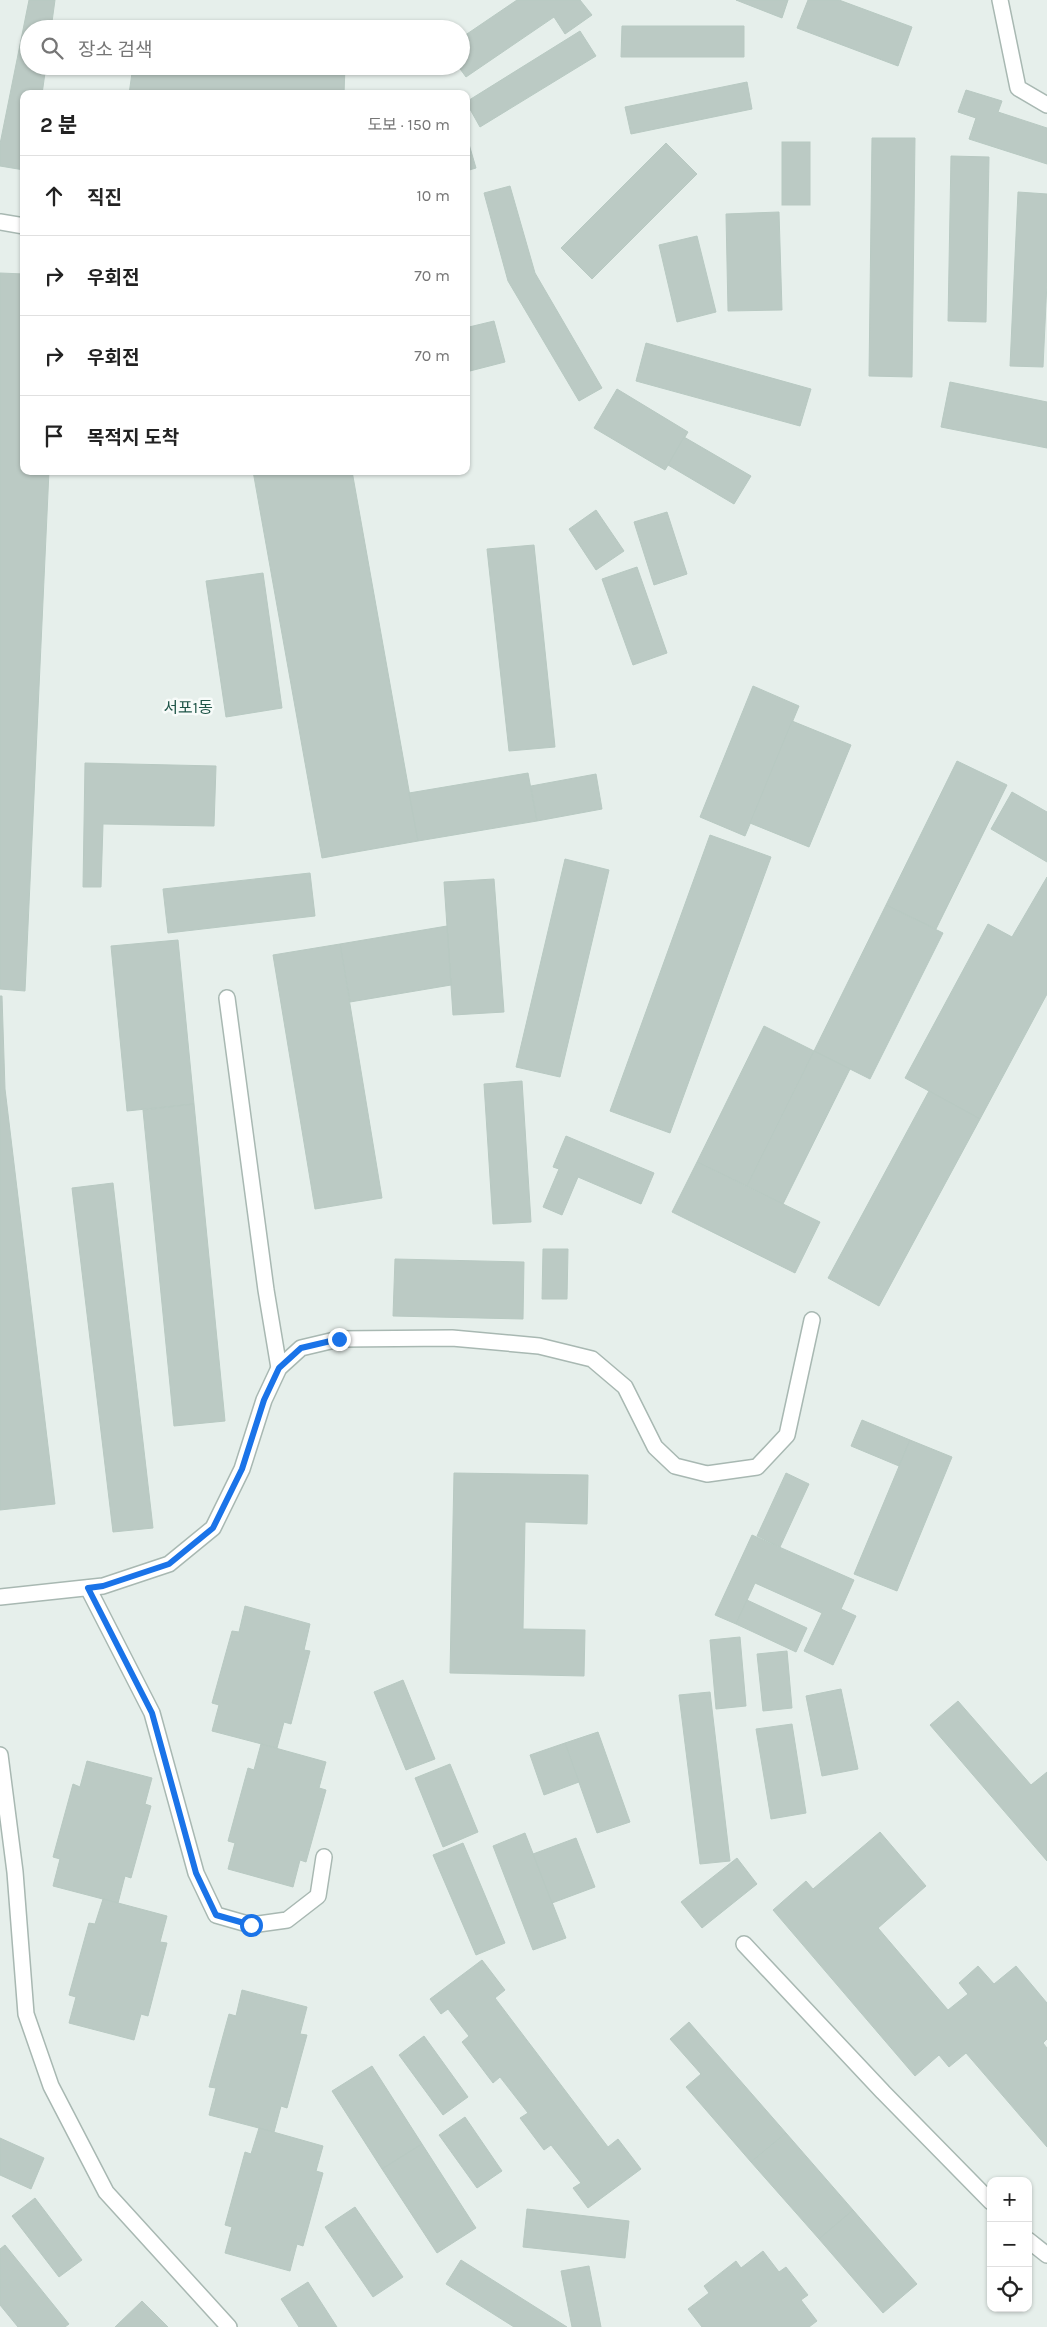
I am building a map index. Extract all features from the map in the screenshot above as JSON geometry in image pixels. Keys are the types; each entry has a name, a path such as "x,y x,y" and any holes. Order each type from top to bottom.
{"street":[{"path":"1000,0 1008,31 1018,88 1047,105"},
{"path":"0,222 20,225"},
{"path":"227,998 266,1290 279,1368"},
{"path":"0,1597 103,1586 169,1564 213,1528 242,1469 264,1400 279,1368 301,1348 339,1339 452,1338 539,1346 592,1359 625,1387 655,1447 675,1466 707,1474 757,1467 787,1435 812,1320"},
{"path":"88,1588 152,1713 196,1873 216,1915 251,1925 287,1920 318,1896 324,1857"},
{"path":"0,1755 15,1872 26,2014 51,2086 106,2192 229,2327"},
{"path":"744,1944 883,2092 987,2198"},
{"path":"1032,2243 1047,2255"}],"building":[{"path":"29,0 55,0 52,20 25,20"},
{"path":"517,0 580,0 592,15 565,34 554,17 470,74 470,32"},
{"path":"736,0 788,0 782,18"},
{"path":"808,0 839,0 912,27 898,66 797,28"},
{"path":"622,26 744,26 744,57 621,57"},
{"path":"580,31 596,56 480,127 470,109 470,100"},
{"path":"20,45 20,75 45,75 43,90 20,90 20,169 0,166 0,144"},
{"path":"132,75 345,75 344,90 130,90"},
{"path":"747,82 752,109 631,134 625,107"},
{"path":"966,90 1002,101 998,112 1047,128 1047,164 969,139 976,118 958,112"},
{"path":"872,138 915,138 912,377 869,376"},
{"path":"782,142 810,142 810,205 782,205"},
{"path":"666,143 697,174 592,279 561,248"},
{"path":"470,148 476,168 470,170"},
{"path":"951,156 989,157 986,322 948,321"},
{"path":"510,186 535,273 602,388 579,401 508,281 484,193"},
{"path":"1018,192 1047,194 1047,282 1043,367 1010,366"},
{"path":"779,212 782,310 728,311 726,214"},
{"path":"697,236 716,312 677,322 659,245"},
{"path":"0,273 20,274 20,475 49,475 25,991 0,989"},
{"path":"494,321 505,362 470,371 470,327"},
{"path":"646,343 811,389 800,426 636,381"},
{"path":"950,382 1047,402 1047,448 941,427"},
{"path":"617,389 688,432 665,470 594,428"},
{"path":"684,437 751,476 734,504 668,465"},
{"path":"254,475 353,475 418,841 322,858"},
{"path":"596,510 624,551 596,570 569,529"},
{"path":"667,512 687,574 654,585 634,522"},
{"path":"534,545 555,747 509,751 487,549"},
{"path":"637,567 667,653 633,665 602,579"},
{"path":"263,573 282,708 226,717 206,581"},
{"path":"753,686 799,706 745,836 700,817"},
{"path":"792,721 851,745 809,847 750,823"},
{"path":"957,761 1007,785 936,929 886,905"},
{"path":"85,763 216,766 214,826 103,824 101,887 83,887"},
{"path":"528,773 537,821 418,841 409,793"},
{"path":"596,774 602,809 537,821 531,786"},
{"path":"1012,792 1047,812 1047,862 991,829"},
{"path":"710,835 771,857 670,1133 610,1111"},
{"path":"565,859 609,870 560,1077 516,1067"},
{"path":"310,873 315,916 168,933 163,889"},
{"path":"1047,877 1047,994 980,1119 905,1078 988,924 1012,937"},
{"path":"494,879 504,1012 453,1015 444,882"},
{"path":"886,905 943,933 870,1079 814,1051"},
{"path":"447,926 451,985 350,1002 340,944"},
{"path":"178,940 194,1104 127,1111 111,946"},
{"path":"340,944 382,1198 315,1209 273,955"},
{"path":"0,996 2,996 5,1089 55,1504 0,1510"},
{"path":"764,1026 814,1051 747,1186 697,1162"},
{"path":"814,1051 850,1069 783,1204 747,1186"},
{"path":"522,1081 531,1222 493,1224 484,1084"},
{"path":"929,1091 980,1119 879,1306 828,1278"},
{"path":"194,1104 225,1421 174,1426 143,1110"},
{"path":"566,1136 654,1173 641,1204 578,1177 562,1215 543,1207 559,1169 553,1167"},
{"path":"697,1162 820,1222 795,1273 672,1212"},
{"path":"113,1183 153,1528 113,1532 72,1188"},
{"path":"543,1249 568,1249 567,1299 542,1299"},
{"path":"395,1259 524,1262 523,1319 393,1316"},
{"path":"862,1420 910,1440 899,1466 851,1446"},
{"path":"910,1440 952,1457 897,1591 854,1574"},
{"path":"454,1473 588,1475 587,1524 525,1522 523,1629 585,1630 584,1676 450,1673"},
{"path":"786,1473 809,1484 780,1547 757,1536"},
{"path":"752,1535 854,1580 841,1609 856,1616 833,1665 804,1651 822,1613 755,1583 736,1624 715,1615"},
{"path":"747,1600 807,1628 796,1652 736,1624"},
{"path":"245,1606 310,1624 304,1650 310,1651 291,1724 284,1722 277,1748 212,1731 219,1705 212,1703 232,1631 239,1632"},
{"path":"740,1637 746,1706 716,1709 710,1640"},
{"path":"787,1651 792,1708 763,1711 757,1654"},
{"path":"403,1680 435,1759 406,1770 374,1692"},
{"path":"841,1689 858,1769 822,1776 806,1696"},
{"path":"710,1692 730,1861 700,1864 679,1695"},
{"path":"958,1701 1031,1785 1047,1772 1047,1861 930,1725"},
{"path":"792,1724 806,1813 771,1819 756,1729"},
{"path":"598,1732 630,1822 597,1833 565,1743"},
{"path":"565,1743 579,1782 544,1795 530,1755"},
{"path":"261,1744 326,1762 319,1788 326,1790 306,1862 300,1860 293,1887 228,1869 235,1843 228,1841 248,1768 254,1770"},
{"path":"87,1761 152,1778 145,1804 151,1806 131,1878 125,1876 118,1903 53,1886 60,1859 53,1857 73,1784 80,1787"},
{"path":"450,1764 478,1832 443,1847 415,1778"},
{"path":"880,1832 926,1886 878,1928 948,2010 968,1994 959,1983 978,1966 994,1984 1016,1966 1047,2003 1047,2039 1043,2043 1047,2048 1047,2147 966,2053 949,2067 939,2055 915,2076 773,1910 806,1881 813,1889"},
{"path":"525,1833 566,1938 533,1950 493,1846"},
{"path":"576,1838 595,1887 552,1903 533,1854"},
{"path":"463,1843 505,1943 476,1955 433,1855"},
{"path":"737,1858 757,1884 702,1928 681,1902"},
{"path":"103,1899 167,1916 160,1942 167,1943 148,2016 141,2014 134,2040 69,2023 76,1997 69,1995 89,1923 95,1924"},
{"path":"482,1960 505,1990 495,1998 608,2147 618,2139 641,2169 588,2208 573,2188 581,2183 551,2145 544,2150 520,2118 528,2113 500,2077 493,2083 462,2042 469,2036 448,2009 441,2014 430,1999"},
{"path":"242,1990 307,2007 300,2034 307,2035 287,2108 281,2106 274,2132 209,2115 216,2088 209,2087 229,2014 236,2016"},
{"path":"689,2022 786,2133 751,2162 686,2087 701,2074 670,2039"},
{"path":"424,2036 468,2097 443,2115 399,2055"},
{"path":"372,2066 422,2144 382,2169 332,2091"},
{"path":"465,2117 502,2171 477,2188 439,2135"},
{"path":"259,2128 323,2146 316,2171 323,2173 303,2246 297,2244 290,2271 225,2253 232,2227 225,2225 245,2152 251,2154"},
{"path":"786,2133 853,2210 819,2239 751,2162"},
{"path":"0,2138 44,2158 31,2189 0,2175"},
{"path":"422,2144 476,2228 437,2253 382,2169"},
{"path":"35,2198 82,2260 59,2277 12,2216"},
{"path":"355,2207 403,2277 373,2297 325,2227"},
{"path":"527,2209 629,2221 625,2258 523,2247"},
{"path":"853,2210 917,2284 883,2313 819,2239"},
{"path":"5,2245 69,2324 65,2327 18,2327 0,2305 0,2249"},
{"path":"763,2251 779,2272 786,2267 808,2295 801,2300 817,2321 809,2327 702,2327 688,2309 709,2293 704,2286 736,2261 741,2268"},
{"path":"461,2260 567,2327 514,2327 446,2284"},
{"path":"589,2266 601,2327 572,2327 561,2271"},
{"path":"308,2282 337,2327 299,2327 281,2299"},
{"path":"142,2301 168,2327 115,2327"}],"district":[{"name":"서포1동","path":"188,707"}],"route":[{"path":"251,1925 216,1915 196,1873 152,1713 88,1588 103,1586 169,1564 213,1528 242,1469 264,1400 279,1368 301,1348 339,1339"}]}
